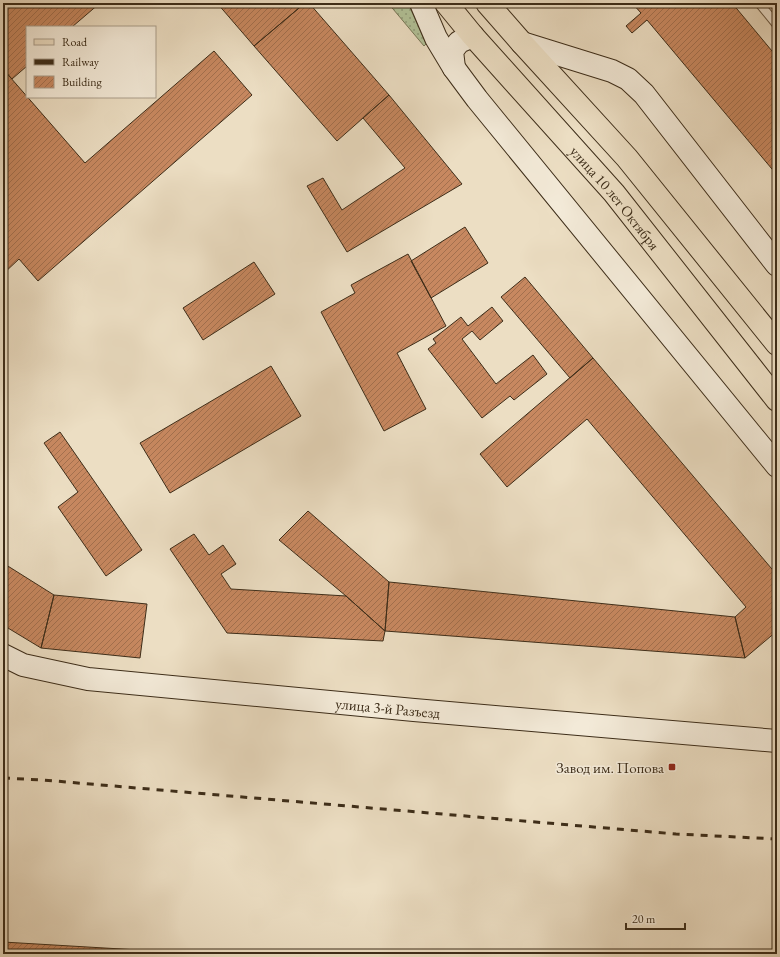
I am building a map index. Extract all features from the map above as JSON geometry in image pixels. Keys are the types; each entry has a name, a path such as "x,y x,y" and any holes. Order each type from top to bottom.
{"main road":[{"path":"421,3 436,38 454,68 495,122 777,466"},
{"name":"улица 10 лет Октября","path":"446,3 473,36 614,193 777,400"},
{"path":"487,3 627,158 777,344"},
{"path":"454,68 452,51 459,42 473,36"},
{"path":"522,43 612,70 628,79 644,94 777,265"},
{"name":"улица 3-й Разъезд","path":"3,655 23,665 88,679 777,741"}],"lane":[{"path":"759,3 777,25"}],"green space":[{"path":"388,3 408,3 426,44 424,46"}],"building":[{"path":"10,3 100,3 73,26 26,26 26,67 12,79 3,69 3,9"},
{"path":"217,3 294,3 299,8 254,46"},
{"path":"305,3 309,3 389,95 337,141 254,46"},
{"path":"632,3 732,3 777,57 777,175 647,20 632,33 626,26 641,13"},
{"path":"214,51 252,95 38,281 19,259 3,274 3,69 26,95 26,98 28,98 85,163"},
{"path":"389,95 462,184 347,252 307,186 323,178 342,210 405,168 363,118"},
{"path":"465,227 488,263 431,298 411,261"},
{"path":"408,254 446,326 397,353 426,409 384,431 321,312 355,293 351,285"},
{"path":"254,262 275,294 203,340 183,308"},
{"path":"525,277 593,358 570,378 501,297"},
{"path":"492,307 503,321 480,340 472,331 462,339 496,384 533,355 547,374 514,400 510,396 482,418 428,349 436,343 433,339 461,317 468,326"},
{"path":"593,358 777,575 777,631 745,658 735,617 746,607 587,419 507,487 480,454"},
{"path":"271,366 301,416 170,493 140,443"},
{"path":"60,432 142,550 106,576 58,507 78,492 44,443"},
{"path":"308,511 389,582 385,631 279,540"},
{"path":"194,534 209,555 223,545 236,564 221,574 231,589 346,596 385,631 383,641 227,633 170,549"},
{"path":"3,563 54,595 41,648 3,625"},
{"path":"389,582 735,617 745,658 385,631"},
{"path":"54,595 147,604 140,658 41,648"},
{"path":"3,942 206,954 3,954"}],"railway":[{"path":"3,778 43,780 676,834 777,839"}],"place":[{"name":"Завод им. Попова","path":"672,767"}]}
